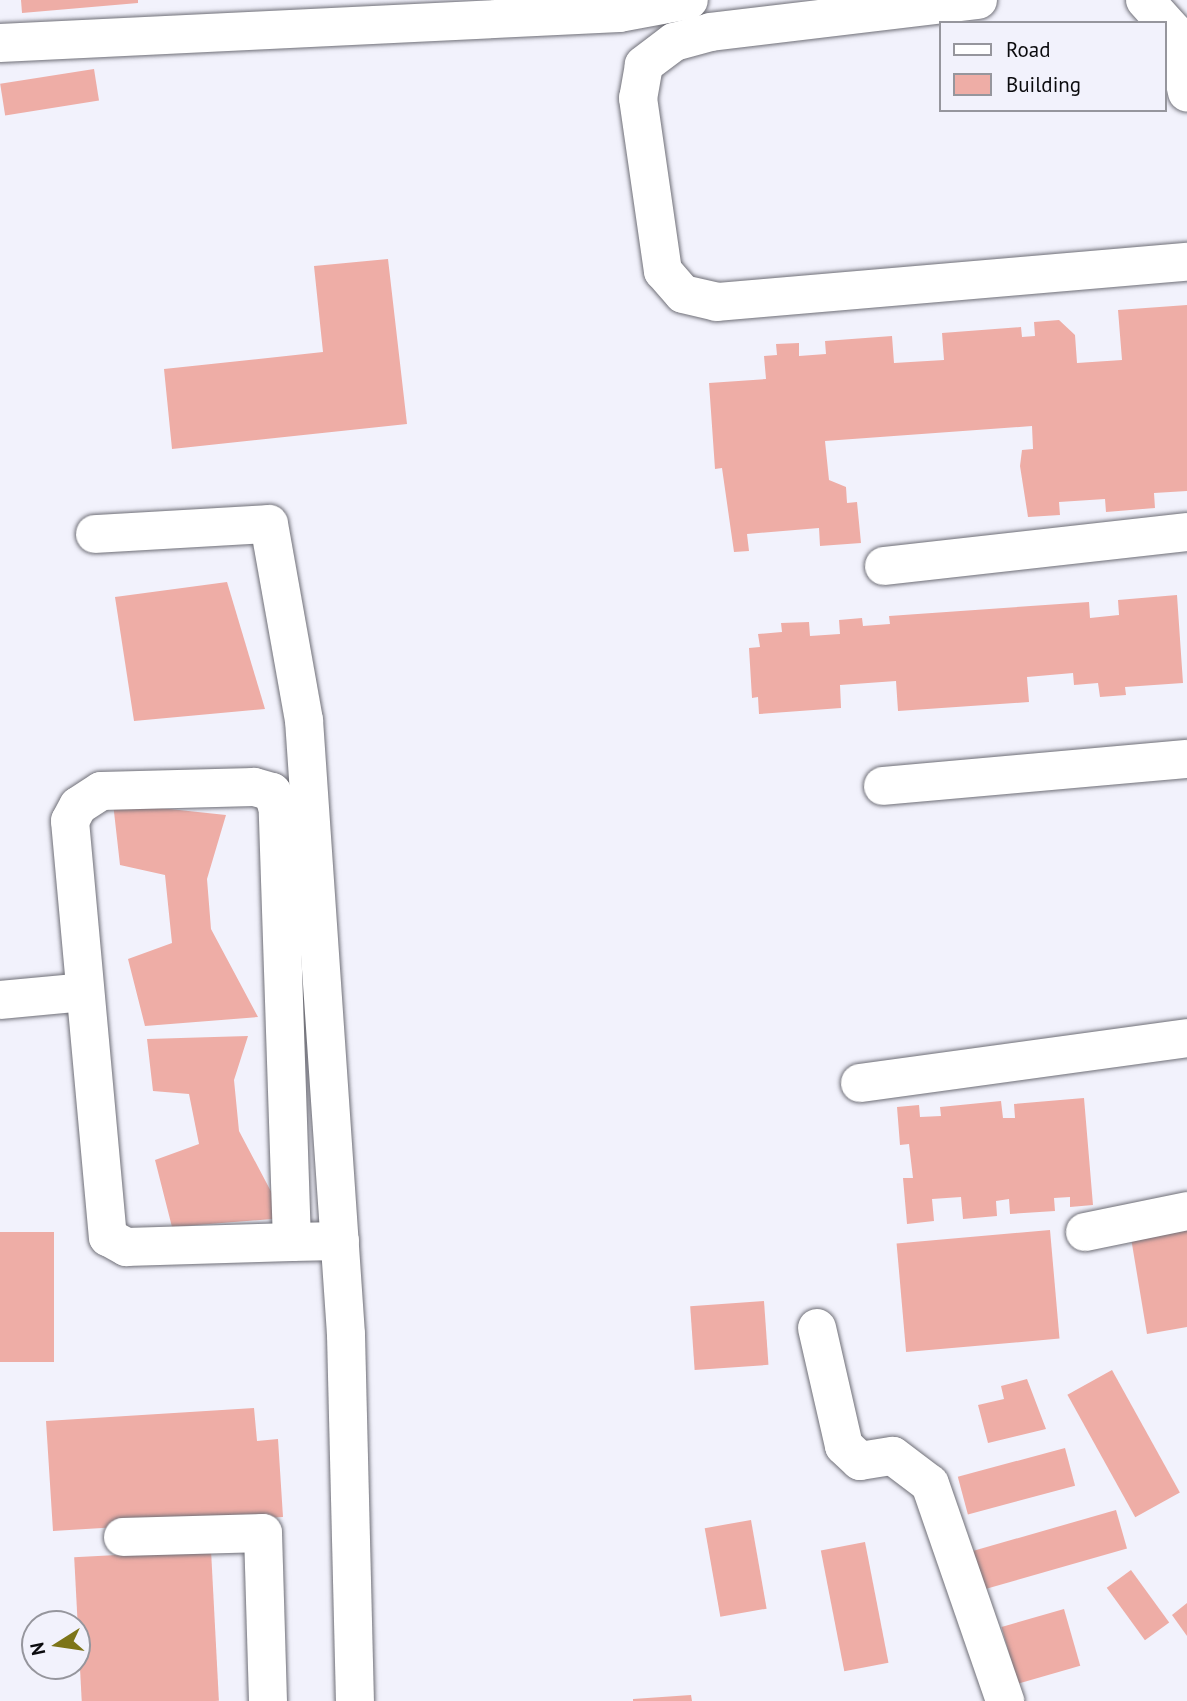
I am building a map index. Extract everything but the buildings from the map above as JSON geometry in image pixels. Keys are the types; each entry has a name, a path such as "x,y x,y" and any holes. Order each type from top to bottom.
{"street":[{"path":"0,43 689,0"},
{"path":"978,0 711,32 674,41 644,65 638,98 663,271 683,294 717,302 1187,262"},
{"path":"1145,0 1163,21"},
{"path":"1166,24 1172,31 1187,92"},
{"path":"95,534 269,524 304,720 340,1241 355,1701"},
{"path":"884,566 1187,532"},
{"path":"883,786 1187,759"},
{"path":"292,1242 278,809 272,792 254,787 101,791 78,806 70,821 108,1237 126,1247 340,1241"},
{"path":"0,1000 84,992"},
{"path":"860,1083 1187,1038"},
{"path":"1085,1232 1187,1211"},
{"path":"817,1328 845,1446 860,1461 893,1456 930,1484 1005,1701"},
{"path":"123,1537 263,1533 268,1701"}]}
